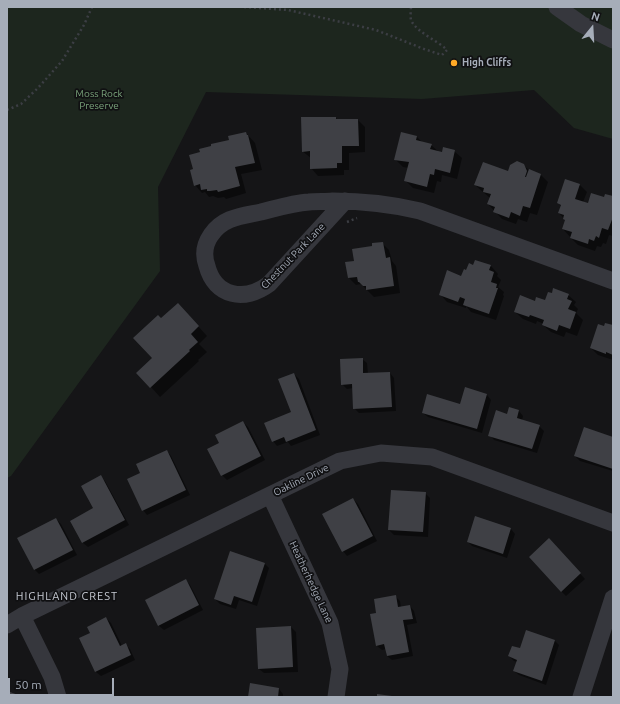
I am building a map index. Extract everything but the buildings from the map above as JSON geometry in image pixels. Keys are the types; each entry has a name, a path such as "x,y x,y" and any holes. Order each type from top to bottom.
{"street":[{"path":"557,7 581,24 613,40"},
{"name":"Chestnut Park Lane","path":"345,201 269,284 260,290 248,294 226,292 211,278 205,262 204,254 210,236 221,223 234,217 308,202 345,201 372,202 420,211 613,281"},
{"name":"Oakline Drive","path":"7,625 22,616 340,461 381,453 432,457 613,523"},
{"name":"Heatherhedge Lane","path":"270,495 330,623 340,668 336,697"},
{"path":"581,697 613,598"},
{"path":"22,616 52,677 58,697"}],"path":[{"path":"7,110 21,104 38,88 62,61 84,24 92,7"},
{"path":"244,7 288,10 376,30 424,50 442,55 447,50 439,43 421,32 411,19 411,7"},
{"path":"341,225 359,218"}],"green space":[{"name":"Moss Rock Preserve","path":"7,7 613,7 613,139 574,128 534,90 422,99 206,92 158,187 160,271 11,476 7,478"}],"place":[{"name":"High Cliffs","path":"454,63"}],"district":[{"name":"HIGHLAND CREST","path":"67,596"}]}
